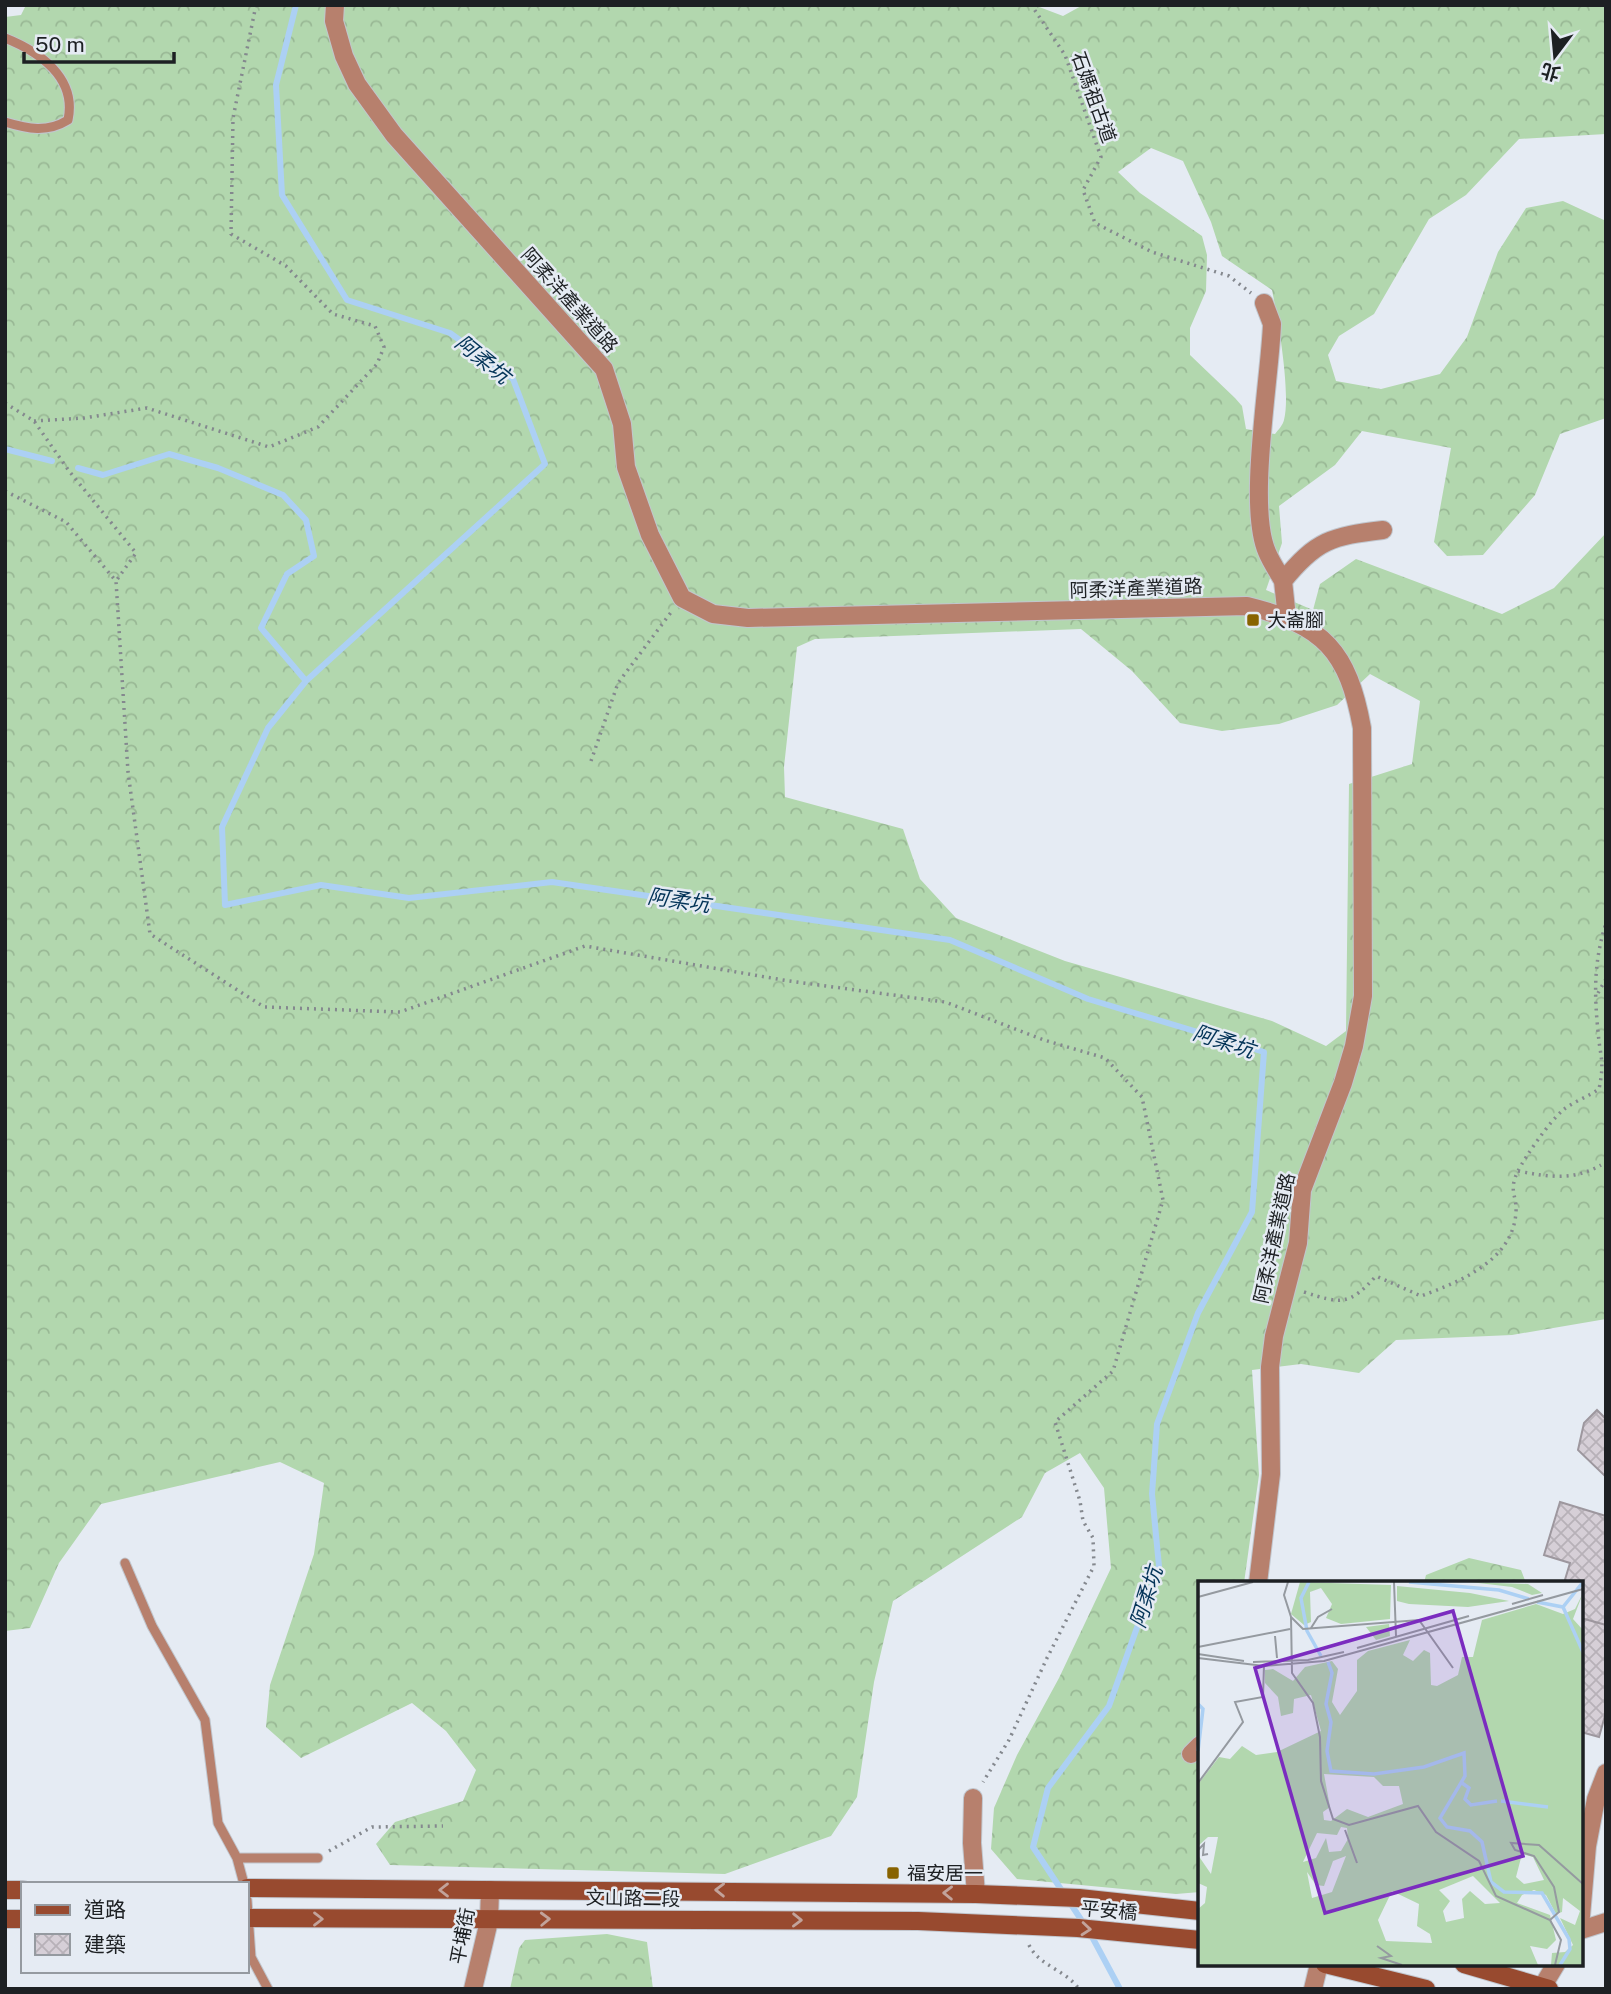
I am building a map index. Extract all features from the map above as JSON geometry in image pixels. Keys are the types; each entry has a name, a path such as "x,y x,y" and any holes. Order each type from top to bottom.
{"main road":[{"name":"文山路二段","path":"248,1888 568,1888 1016,1895"},
{"name":"平安橋","path":"1016,1895 1079,1898 1193,1910"},
{"name":"文山路二段","path":"248,1918 489,1921 570,1918 1018,1924"},
{"name":"平安橋","path":"1018,1924 1198,1940"},
{"path":"1333,1966 1426,1989"},
{"path":"1471,1966 1544,1988"}],"street":[{"name":"阿柔洋產業道路","path":"335,5 334,21 344,56 357,84 394,135 604,369 622,424 626,467 650,535 682,598 713,614 748,618 1247,606 1287,618 1339,654 1355,690 1362,728 1363,996 1354,1046 1343,1083 1302,1190 1298,1243 1274,1336 1270,1367 1271,1474 1258,1581"},
{"path":"1264,303 1272,324 1259,483 1260,517 1266,551 1283,581 1287,618"},
{"path":"1283,581 1306,553 1324,542 1346,534 1383,530"},
{"path":"1583,1893 1587,1846 1596,1799 1606,1773"},
{"path":"972,1798 976,1894"},
{"name":"平埔街","path":"473,1989 489,1921 490,1890"},
{"path":"1583,1929 1606,1922"},
{"path":"1313,1989 1319,1966"},
{"path":"1544,1988 1555,1966"}],"lane":[{"path":"5,38 47,61 65,86 71,107 68,120 55,128 23,127 5,122"},
{"path":"125,1563 152,1626 205,1720 218,1823 237,1858 243,1882"},
{"path":"237,1858 318,1858"},
{"path":"248,1918 251,1957 268,1989"}],"path":[{"path":"34,421 84,418 147,408 269,447 318,427 377,364 384,347 375,326 333,314 286,266 231,234 233,118 256,5"},
{"name":"石媽祖古道","path":"1038,5 1034,9 1065,55 1101,157 1083,190 1095,223 1152,252 1229,276 1264,303"},
{"path":"5,402 34,421 69,471 136,553 116,581"},
{"path":"5,491 66,522 116,581 128,772 150,934 264,1007 400,1012 585,946 789,981 945,1002 1044,1040 1105,1058 1142,1097 1163,1200 1114,1371 1055,1422 1080,1501 1083,1521 1093,1538 1094,1566 1046,1658 1009,1740 972,1798"},
{"path":"591,761 618,682 682,598"},
{"path":"1288,1287 1331,1301 1357,1297 1376,1276 1421,1296 1463,1281 1493,1257 1508,1237 1516,1212 1511,1190 1518,1171 1562,1111 1599,1089 1604,1064 1598,1033 1595,956 1606,923"},
{"path":"1597,994 1606,979"},
{"path":"1518,1171 1553,1178 1584,1174 1601,1165"},
{"path":"318,1858 372,1827 443,1826"},
{"path":"1018,1924 1033,1955 1072,1979 1079,1989"}],"green space":[{"path":"26,5 1034,5 1063,16 1083,5 1606,5 1606,134 1519,139 1466,195 1429,219 1374,314 1339,336 1328,355 1336,381 1381,389 1440,374 1467,337 1498,252 1526,208 1563,201 1606,221 1606,418 1560,434 1535,495 1483,555 1447,556 1434,542 1451,448 1362,431 1335,465 1279,506 1282,543 1266,590 1313,610 1320,584 1356,559 1502,614 1554,588 1606,533 1606,1319 1512,1335 1396,1340 1359,1373 1301,1364 1252,1370 1259,1475 1244,1581 1198,1581 1198,1892 1176,1894 1017,1879 991,1849 994,1808 1017,1755 1059,1678 1111,1568 1104,1488 1080,1453 1045,1473 1022,1517 893,1601 874,1682 857,1797 831,1836 725,1874 390,1865 376,1844 395,1822 463,1801 476,1770 446,1731 412,1703 301,1758 266,1727 270,1685 314,1554 324,1483 280,1462 101,1504 59,1563 30,1628 5,1631 5,17 21,15","holes":["1151,148 1183,161 1211,222 1222,256 1272,290 1286,392 1284,420 1275,434 1246,429 1242,406 1190,355 1190,328 1206,291 1207,255 1202,236 1140,193 1118,172","1081,629 1132,671 1180,723 1222,731 1279,724 1337,705 1370,674 1420,701 1412,764 1349,784 1346,1031 1326,1046 1272,1021 1065,961 956,918 920,879 903,829 785,797 784,767 797,647 815,639"]},
{"path":"1469,1558 1521,1570 1525,1581 1424,1581 1426,1575"},
{"path":"607,1934 647,1942 653,1989 510,1989 519,1948 525,1940"}],"building":[{"path":"1597,1410 1606,1419 1606,1477 1578,1450 1584,1423"},
{"path":"1560,1502 1606,1516 1606,1625 1583,1619 1583,1581 1565,1581 1570,1563 1544,1555"},
{"path":"1583,1619 1606,1625 1606,1712 1599,1737 1583,1733"}],"waterway":[{"name":"阿柔坑","path":"296,5 276,85 282,195 347,300 450,333 513,379 545,464 306,681 268,728 222,827 225,905 321,885 409,898 552,882 950,940 1088,999 1264,1052 1252,1212 1198,1313 1157,1424 1152,1494 1159,1566 1109,1706 1048,1788 1033,1847 1084,1924"},
{"path":"5,449 52,461"},
{"path":"78,468 103,475 169,454 218,468 283,495 306,520 314,556 287,574 261,628 306,681"},
{"name":"阿柔坑","path":"1090,1933 1120,1989"}],"place":[{"name":"大崙腳","path":"1253,620"},
{"name":"福安居一","path":"893,1873"}]}
